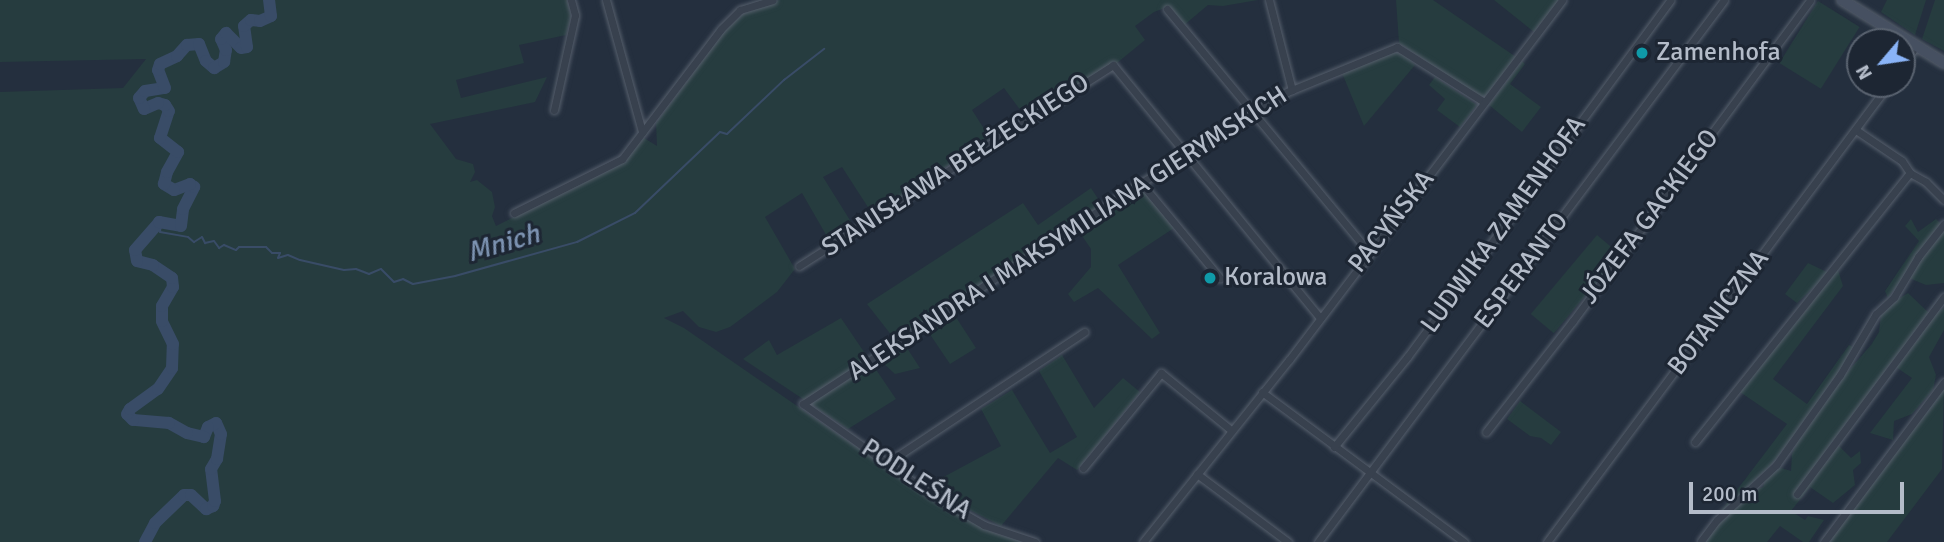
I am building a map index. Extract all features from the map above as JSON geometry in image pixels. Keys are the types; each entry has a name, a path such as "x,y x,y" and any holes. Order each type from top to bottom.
{"main road":[{"path":"1842,0 1887,28"},
{"path":"1916,46 1944,63"}],"street":[{"path":"554,110 575,15 571,0"},
{"path":"606,0 642,132"},
{"path":"514,213 622,159 721,29 740,10 773,0"},
{"path":"1269,0 1292,90"},
{"name":"PACYŃSKA","path":"1143,542 1320,318 1562,0"},
{"name":"LUDWIKA ZAMENHOFA","path":"1334,447 1408,356 1670,0"},
{"name":"ESPERANTO","path":"1318,542 1724,0"},
{"name":"JÓZEFA GACKIEGO","path":"1486,432 1573,322 1810,0"},
{"path":"1167,9 1369,252"},
{"name":"ALEKSANDRA I MAKSYMILIANA GIERYMSKICH","path":"803,404 1186,154 1292,90 1397,47 1484,102"},
{"name":"STANISŁAWA BEŁŻECKIEGO","path":"799,267 1112,65 1186,154"},
{"name":"BOTANICZNA","path":"1547,542 1879,98"},
{"path":"1856,130 1902,160 1910,173 1926,182 1944,200"},
{"path":"1186,154 1320,318"},
{"path":"1695,442 1910,173"},
{"path":"1141,183 1220,278"},
{"path":"1701,541 1717,520 1776,465 1840,375 1876,314 1895,297 1918,257 1944,224"},
{"path":"1797,494 1944,297"},
{"path":"887,463 1084,332"},
{"path":"1083,468 1161,373 1231,430"},
{"path":"1824,542 1944,382"},
{"path":"1262,392 1464,542"},
{"name":"PODLEŚNA","path":"803,404 932,495 984,525 1035,542"},
{"path":"1197,474 1288,542"}],"green space":[{"path":"0,0 567,0 571,17 566,35 519,45 524,63 456,80 461,98 547,77 535,102 430,124 456,159 473,164 475,172 470,182 477,180 492,192 495,207 492,216 496,226 615,167 625,161 644,138 657,146 656,123 726,29 750,8 779,0 1258,0 1223,6 1208,5 1183,26 1165,8 1154,12 1135,26 1145,40 1106,72 1074,94 1067,86 1024,115 1004,88 972,110 990,138 982,144 964,143 964,155 873,215 842,167 823,177 853,225 829,240 802,193 765,217 795,269 777,292 730,327 716,332 699,327 683,311 664,318 684,328 923,493 983,529 1023,542 0,542 0,92 123,88 146,59 0,62"},
{"path":"1396,0 1433,0 1516,57 1485,97 1474,93 1399,43"},
{"path":"1494,0 1559,0 1534,32"},
{"path":"1887,0 1926,0 1916,32 1916,28 1905,28 1881,12"},
{"path":"1935,0 1944,0 1944,51 1922,39"},
{"path":"1818,1 1860,27 1846,28 1846,49 1821,89 1779,63"},
{"path":"1391,52 1404,54 1415,65 1364,126 1342,73"},
{"path":"1522,61 1525,64 1510,84 1541,107 1522,132 1489,105"},
{"path":"1435,77 1477,105 1460,127 1437,110 1445,99 1429,85"},
{"path":"1091,188 1106,211 1141,188 1174,228 1118,265 1160,333 1152,339 1098,288 1074,302 1068,294 1091,267 1091,249 1074,224 950,308 976,348 950,364 927,330 905,345 920,368 895,374 883,363 874,348 892,336 867,304 1023,203 1038,225"},
{"path":"1911,219 1918,232 1936,219 1944,227 1944,283 1926,285 1904,276 1888,298 1885,291 1919,241 1905,226"},
{"path":"1597,235 1620,254 1554,333 1531,314"},
{"path":"1808,263 1829,273 1797,303 1785,294"},
{"path":"1838,270 1843,286 1773,379 1807,404 1849,345 1853,347 1823,394 1837,384 1871,345 1879,332 1881,314 1887,306 1908,293 1928,312 1936,313 1944,308 1944,330 1929,357 1936,375 1933,390 1912,414 1894,421 1893,440 1870,433 1912,378 1893,365 1835,442 1851,458 1860,451 1861,463 1853,470 1855,485 1833,503 1810,487 1791,511 1805,520 1808,516 1824,520 1809,542 1803,542 1780,526 1767,542 1705,542 1722,518 1750,492 1763,487 1766,476 1778,467 1791,471 1792,454 1800,435 1788,443 1773,463 1718,515 1787,424 1740,392 1798,315"},
{"path":"841,318 896,399 848,429 743,359 769,340 777,355"},
{"path":"1062,355 1094,408 1123,378 1140,392 1077,470 1058,458 1001,526 925,487 1001,446 981,409 1012,390 1050,453 1077,437 1039,371"},
{"path":"1944,385 1942,469 1887,542 1827,542"},
{"path":"1520,401 1561,432 1551,445 1541,438 1530,436 1507,419"}],"waterway":[{"path":"145,542 155,523 184,495 191,495 206,509 213,506 215,501 211,469 217,459 221,434 216,423 208,427 204,437 187,433 169,423 133,420 127,414 158,389 172,368 173,344 162,321 162,306 173,287 172,278 153,265 137,261 135,250 159,222 181,226 183,209 194,187 190,184 174,190 164,184 178,152 160,138 169,111 165,105 158,103 144,109 139,98 145,91 165,88 158,70 160,64 177,56 187,45 199,44 206,61 214,68 224,62 226,50 221,39 226,33 241,48 247,47 244,26 251,20 260,21 271,16 269,0"},
{"name":"Mnich","path":"161,221 160,232 188,237 194,242 202,237 205,243 214,241 219,248 224,245 236,250 239,247 266,247 272,253 280,253 278,258 288,255 300,260 344,270 356,269 369,274 381,269 394,282 403,279 413,284 455,276 577,242 635,213 720,132 727,134 784,80 824,49"}],"place":[{"name":"Zamenhofa","path":"1642,53"},
{"name":"Koralowa","path":"1210,278"}]}
